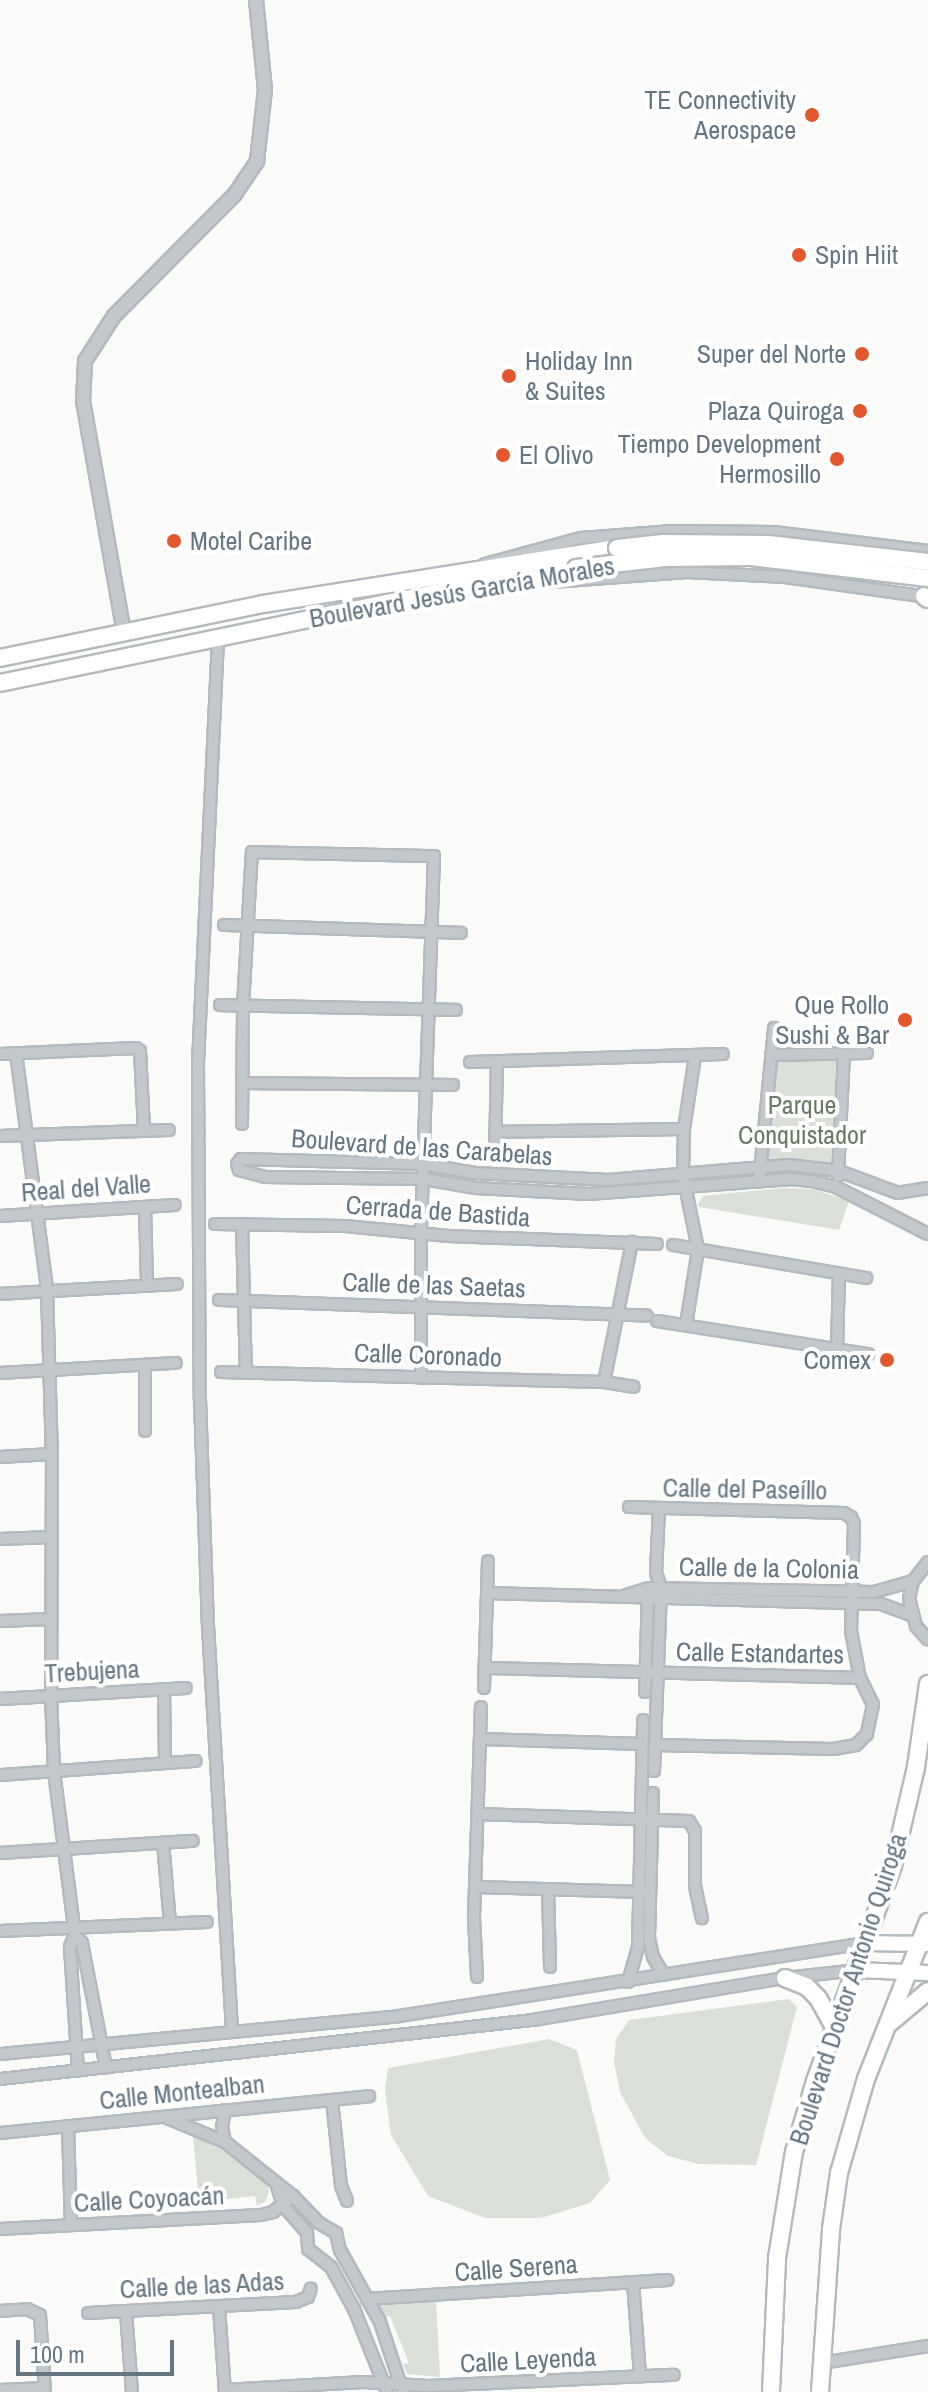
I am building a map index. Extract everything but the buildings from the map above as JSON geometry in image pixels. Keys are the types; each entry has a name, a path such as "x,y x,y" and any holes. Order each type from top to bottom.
{"main road":[{"name":"Boulevard Jesús García Morales","path":"0,658 476,568 663,543 768,544 928,562"},
{"name":"Boulevard Jesús García Morales","path":"0,683 472,588 517,576 576,568 665,558 751,557 928,578"},
{"name":"Boulevard Doctor Antonio Quiroga","path":"771,2392 777,2258 794,2152 834,2027 868,1943 893,1866 916,1767 928,1684"},
{"name":"Boulevard Doctor Antonio Quiroga","path":"820,2392 831,2229 850,2125 907,1972 924,1944 928,1922"},
{"path":"868,1943 924,1944"},
{"path":"857,1970 928,1973"},
{"path":"785,1978 807,1987 818,1998 834,2027"},
{"path":"885,2028 928,1991"}],"street":[{"path":"124,633 83,401 85,361 114,316 235,194 257,161 265,90 256,0"},
{"path":"476,568 506,555 581,538 673,531 774,532 928,551"},
{"path":"886,589 896,586 903,577 903,555 895,546"},
{"path":"472,588 687,572 785,577 927,597"},
{"path":"218,639 198,1062 200,1399 208,1626 232,2030"},
{"path":"242,1124 243,1006 252,852 429,854 437,861 427,1010 421,1378"},
{"path":"224,925 461,933"},
{"path":"220,1005 456,1010"},
{"path":"759,1182 774,1028"},
{"path":"0,1054 136,1048 140,1051 144,1131"},
{"path":"16,1053 47,1290 52,1454 51,1696 54,1771 75,1931 82,1943 106,2068"},
{"path":"771,1055 867,1053"},
{"path":"470,1062 723,1054"},
{"path":"836,1187 844,1054"},
{"path":"695,1056 684,1129 683,1175 698,1249 686,1325 868,1354"},
{"path":"495,1156 497,1062"},
{"path":"242,1083 453,1085"},
{"path":"495,1132 684,1129"},
{"path":"0,1136 169,1130"},
{"name":"Boulevard de las Carabelas","path":"928,1188 898,1193 839,1171 789,1165 608,1180 507,1176 423,1164 241,1159 237,1164 239,1170 265,1177 424,1179 476,1188 588,1194 792,1179 836,1187 928,1234"},
{"name":"Real del Valle","path":"0,1216 175,1205"},
{"path":"145,1207 147,1286"},
{"name":"Cerrada de Bastida","path":"215,1224 657,1244"},
{"path":"242,1224 246,1372"},
{"path":"604,1382 632,1242"},
{"path":"673,1245 866,1278"},
{"path":"837,1349 839,1274"},
{"path":"0,1294 177,1284"},
{"name":"Calle de las Saetas","path":"219,1300 618,1312 686,1325"},
{"path":"0,1373 176,1363"},
{"path":"145,1365 145,1431"},
{"name":"Calle Coronado","path":"221,1372 604,1382 634,1387"},
{"path":"0,1457 52,1454"},
{"name":"Calle del Paseíllo","path":"629,1507 848,1514 854,1528 852,1642 860,1678 872,1697 873,1718 867,1734 848,1748 656,1745"},
{"name":"Calle Estandartes","path":"654,1771 661,1594 656,1573 659,1509"},
{"path":"0,1539 51,1537"},
{"path":"484,1688 488,1561"},
{"path":"928,1562 913,1581 909,1598 911,1615 928,1640"},
{"name":"Calle Estandartes","path":"645,1692 648,1594 656,1573"},
{"name":"Calle de la Colonia","path":"487,1593 624,1595 884,1591 913,1581"},
{"name":"Calle de la Colonia","path":"661,1594 889,1605 911,1615"},
{"path":"0,1621 51,1619"},
{"name":"Calle Estandartes","path":"485,1668 860,1678"},
{"name":"Trebujena","path":"0,1699 186,1688"},
{"path":"164,1689 165,1763"},
{"path":"477,1977 475,1887 481,1707"},
{"path":"628,1982 644,1947 645,1892 640,1817 643,1720"},
{"path":"481,1739 642,1744"},
{"path":"0,1775 196,1761"},
{"path":"645,1892 653,1793"},
{"path":"478,1814 681,1819 693,1825 695,1886 702,1918"},
{"path":"0,1853 193,1841"},
{"path":"163,1843 170,1923"},
{"path":"475,1887 645,1892"},
{"path":"548,1889 550,1967"},
{"path":"0,1931 75,1931 207,1922"},
{"path":"75,1931 70,1947 78,2071"},
{"path":"0,2054 232,2030 358,2021 868,1943"},
{"path":"644,1947 664,1975"},
{"path":"0,2079 454,2030 785,1978 857,1970"},
{"path":"452,2008 454,2030"},
{"name":"Calle Montealban","path":"0,2133 369,2096"},
{"path":"332,2100 341,2186 347,2201"},
{"path":"225,2110 222,2127 225,2142"},
{"path":"164,2117 225,2142 293,2196 319,2223 336,2233 340,2250 367,2299 402,2388"},
{"path":"68,2126 71,2225"},
{"path":"277,2186 283,2205 307,2233 308,2249 325,2260 343,2288 385,2387"},
{"name":"Calle Coyoacán","path":"0,2229 236,2217 273,2212 293,2196"},
{"path":"307,2233 319,2223"},
{"path":"343,2288 358,2280"},
{"name":"Calle Serena","path":"367,2299 667,2280"},
{"path":"633,2282 640,2376"},
{"name":"Calle de las Adas","path":"88,2313 296,2302 308,2297 311,2288"},
{"path":"219,2307 225,2391"},
{"path":"0,2311 27,2309 40,2315 45,2390 0,2390"},
{"path":"126,2311 132,2392"},
{"path":"822,2363 925,2349"},
{"name":"Calle Leyenda","path":"225,2391 402,2388 674,2375"}],"green space":[{"name":"Parque Conquistador","path":"838,1059 833,1163 765,1160 777,1062"},
{"path":"782,1188 813,1189 849,1201 839,1230 699,1207 698,1204 703,1196"},
{"path":"789,1999 797,2007 756,2165 699,2164 668,2156 645,2138 620,2092 614,2062 616,2039 629,2020"},
{"path":"549,2039 577,2050 610,2180 590,2203 541,2218 485,2218 428,2196 391,2135 385,2090 388,2068"},
{"path":"193,2136 219,2148 267,2183 269,2192 265,2202 257,2205 255,2196 199,2202"},
{"path":"436,2300 440,2377 407,2374 403,2364 409,2363 390,2316 385,2317 379,2305"}],"place":[{"name":"TE Connectivity Aerospace","path":"812,115"},
{"name":"Spin Hiit","path":"799,255"},
{"name":"Super del Norte","path":"862,354"},
{"name":"Holiday Inn & Suites","path":"509,376"},
{"name":"Plaza Quiroga","path":"860,411"},
{"name":"El Olivo","path":"503,455"},
{"name":"Tiempo Development Hermosillo","path":"837,459"},
{"name":"Motel Caribe","path":"174,541"},
{"name":"Que Rollo Sushi & Bar","path":"905,1020"},
{"name":"Comex","path":"887,1360"}]}
